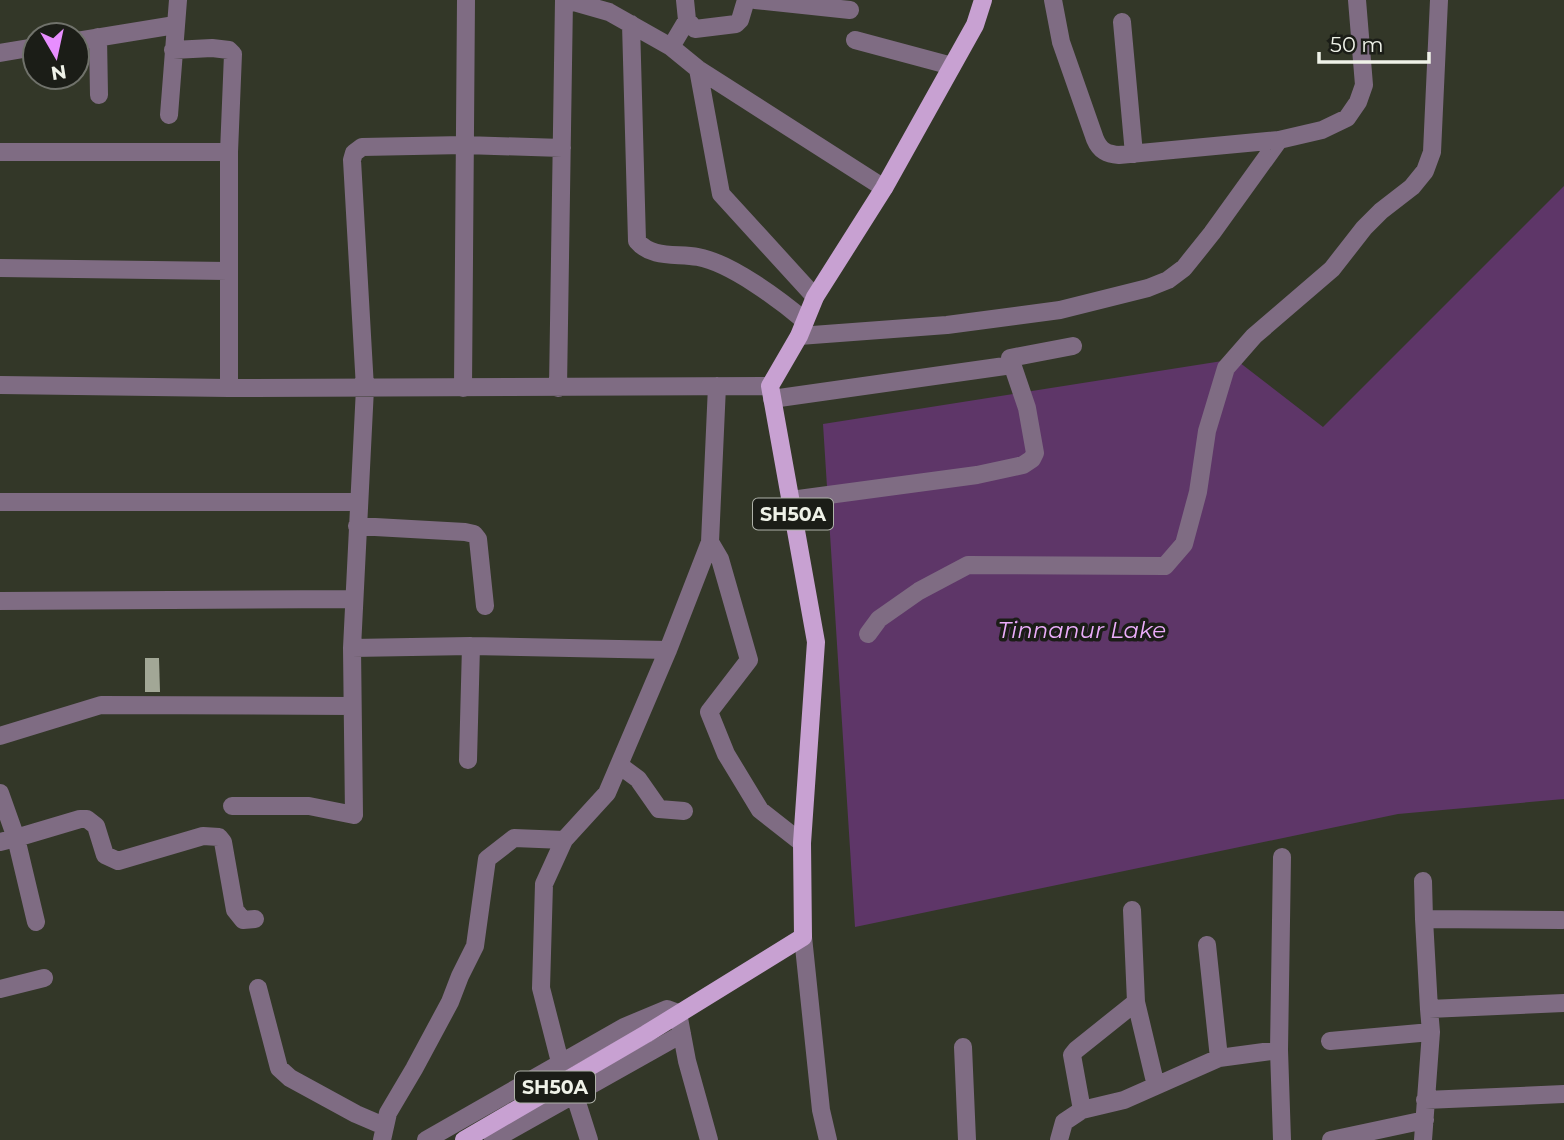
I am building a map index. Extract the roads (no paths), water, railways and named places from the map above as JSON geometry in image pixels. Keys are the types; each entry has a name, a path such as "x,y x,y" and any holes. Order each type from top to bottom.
{"main road":[{"path":"771,392 815,297 884,188 975,25 984,0"},
{"name":"SH50A","path":"464,1140 646,1034 803,937 802,843 816,642 771,392"}],"street":[{"path":"169,115 178,0"},
{"path":"463,388 466,0"},
{"path":"558,388 566,0 610,12 671,47 698,69 884,188"},
{"path":"685,0 687,20 695,29 736,24 740,20 746,0"},
{"path":"755,0 850,10"},
{"path":"1053,0 1061,42 1099,148 1108,154 1134,154 1279,140 1322,130 1347,118 1358,102 1364,85 1357,0"},
{"path":"868,634 879,619 919,591 968,565 1165,566 1184,544 1198,492 1207,431 1226,368 1254,337 1332,269 1364,228 1412,187 1425,171 1432,152 1438,0"},
{"path":"671,47 687,20"},
{"path":"1122,22 1134,154"},
{"path":"631,24 637,241 644,249 655,253 699,257 721,265 779,300 802,329 947,325 1060,310 1168,280 1184,268 1212,233 1279,140"},
{"path":"91,38 175,25"},
{"path":"98,37 99,95"},
{"path":"855,40 952,66"},
{"path":"173,50 212,48 229,50 233,54 229,152 229,388"},
{"path":"0,53 21,49"},
{"path":"698,69 721,194 815,297"},
{"path":"232,806 309,806 354,815 353,599 365,388 352,160 354,153 362,147 464,145 562,148"},
{"path":"0,152 229,152"},
{"path":"0,268 228,271"},
{"path":"790,500 977,475 1023,465 1032,459 1035,453 1027,408 1010,358 1073,346"},
{"path":"0,385 229,388 717,386 771,392 1013,365"},
{"path":"560,1062 541,988 544,884 564,840 607,793 668,650 710,542 717,386"},
{"path":"0,502 359,502"},
{"path":"357,526 474,534 478,539 485,606"},
{"path":"710,542 720,559 749,660 709,712 726,754 760,810 802,843"},
{"path":"0,601 353,599"},
{"path":"352,648 471,646 668,650"},
{"path":"468,760 471,646"},
{"path":"0,736 102,705 352,706"},
{"path":"619,765 638,779 659,809 684,811"},
{"path":"0,793 8,840 36,922"},
{"path":"8,840 87,819 96,826 105,855 118,862 203,836 219,837 223,842 235,910 243,920 255,919"},
{"path":"258,988 279,1068 290,1078 356,1114 383,1133 388,1113 450,1002 475,946 486,859 514,838 564,840"},
{"path":"1282,857 1279,1050 1282,1140"},
{"path":"1423,881 1431,1032 1423,1140"},
{"path":"1132,910 1136,1002 1156,1086"},
{"path":"1424,919 1562,920"},
{"path":"803,937 821,1110 828,1140"},
{"path":"1207,945 1219,1058"},
{"path":"0,989 44,978"},
{"path":"1082,1110 1072,1055 1136,1002"},
{"path":"1429,1009 1564,1003"},
{"path":"426,1140 624,1027 667,1009 678,1013 687,1061 709,1140"},
{"path":"1330,1041 1431,1032"},
{"path":"494,1140 682,1034"},
{"path":"963,1046 967,1140"},
{"path":"1059,1140 1063,1122 1082,1110 1124,1100 1219,1058 1279,1050"},
{"path":"574,1093 589,1140"},
{"path":"1425,1100 1564,1094"},
{"path":"1331,1140 1425,1120"},
{"path":"526,1121 527,1140"}],"water":[{"name":"Tinnanur Lake","path":"1564,186 1564,799 1398,814 855,927 823,424 1235,359 1323,427"}]}
